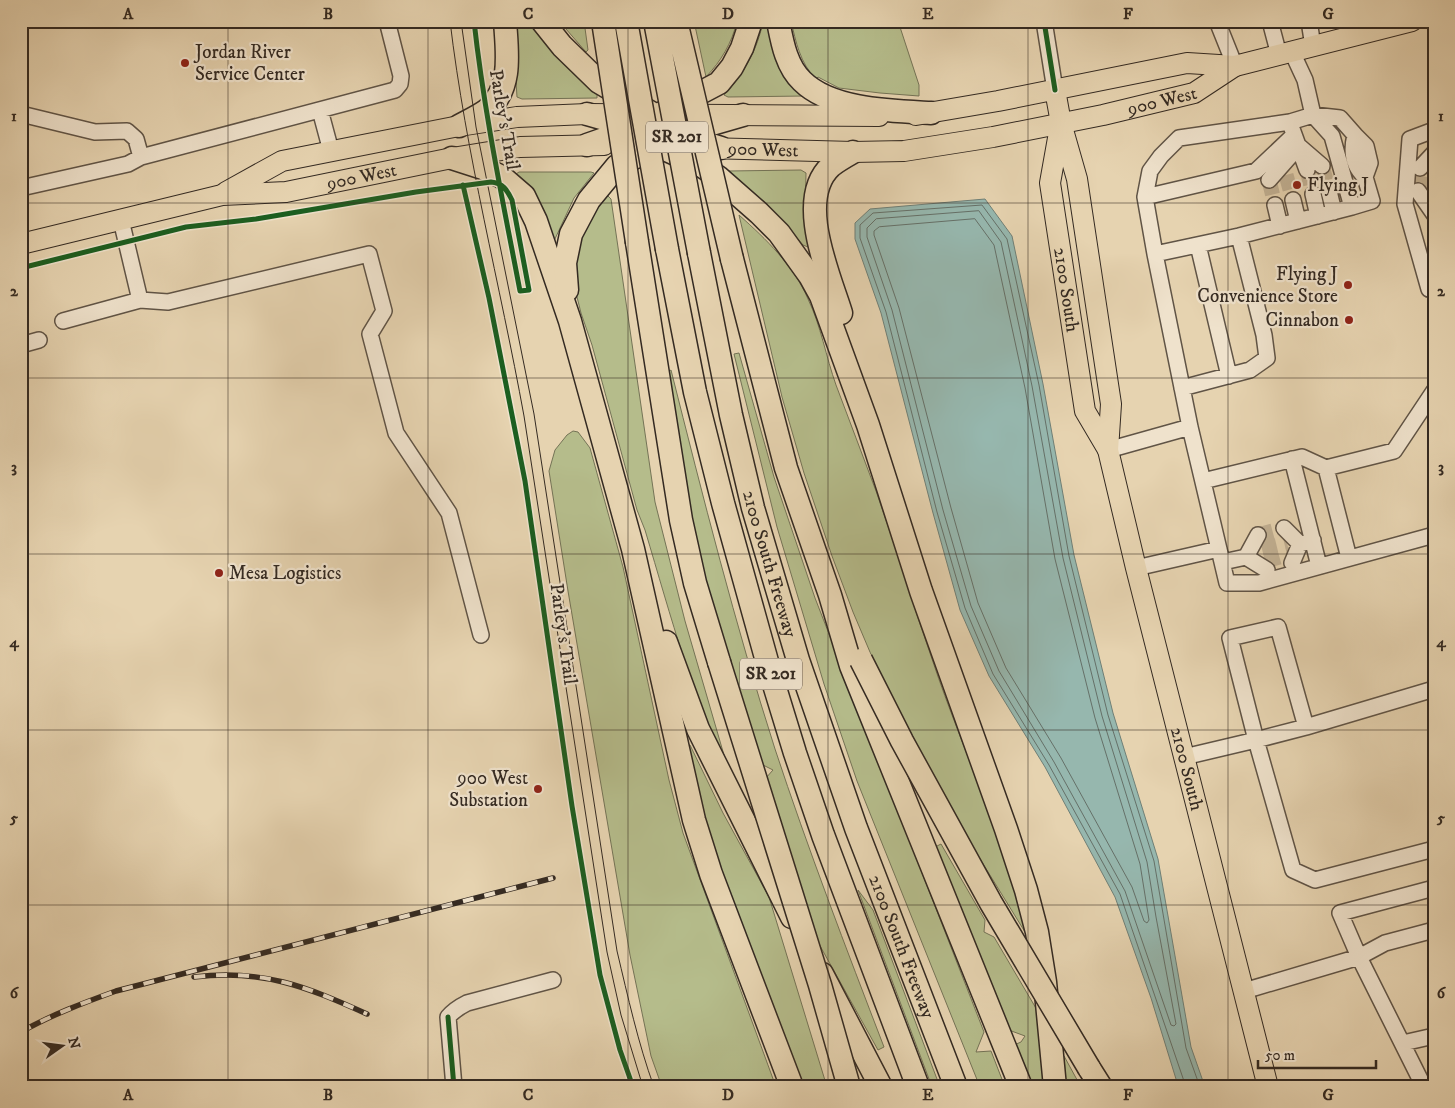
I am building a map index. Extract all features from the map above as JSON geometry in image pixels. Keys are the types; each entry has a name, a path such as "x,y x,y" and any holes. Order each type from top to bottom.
{"highway":[{"path":"459,126 487,110 503,90 508,61 505,21"},
{"path":"542,21 562,46 599,82 685,133 705,143 721,148"},
{"path":"603,21 681,520 696,583 719,662 820,986 849,1087"},
{"name":"2100 South Freeway","path":"626,21 667,249 696,392 723,503 768,665 795,753 823,835 918,1087"},
{"name":"2100 South Freeway","path":"655,21 731,415 753,508 798,660 856,828 956,1087"},
{"path":"676,21 732,259 786,468 830,595 1021,1087"},
{"path":"587,145 630,130 719,83 732,67 742,48 751,21"},
{"path":"778,21 784,48 791,65 801,81 813,90 825,97 856,105 900,112 931,113"},
{"path":"587,114 615,122 658,146 702,166 718,177 779,233 796,254 821,296 868,425 921,591 1026,890 1037,932 1045,982 1055,1087"},
{"path":"570,321 565,263 571,234 588,200 617,166 685,133 712,123 743,115"},
{"path":"853,152 830,166 823,176 816,190 814,211 821,246 856,358 868,425"},
{"path":"452,158 483,168 502,177 524,196 536,221 570,321 633,549 694,820 711,874 792,1087"},
{"path":"633,549 698,728 757,848 882,1087"},
{"path":"856,663 902,741 991,903 1101,1087"}],"main road":[{"name":"900 West","path":"222,195 282,161 459,126 517,117 587,114 895,117 931,113 1187,63 1234,66 1313,46 1386,24 1412,21"},
{"name":"900 West","path":"21,244 222,195 286,192 452,158 520,147 587,145 853,152 904,150 1004,135 1194,93 1234,66"},
{"name":"2100 South","path":"1055,90 1060,123 1077,179 1111,404 1108,450 1136,568 1268,1087"},
{"name":"2100 South","path":"1060,123 1050,183 1085,411 1108,450"}],"street":[{"path":"21,188 128,164 141,157 392,91 398,88 401,76 387,21"},
{"name":"2100 South","path":"1044,21 1055,90"},
{"path":"1217,21 1234,66"},
{"path":"1270,21 1285,53 1305,80 1313,115 1332,136 1352,207"},
{"path":"1309,21 1313,46"},
{"path":"320,110 331,152"},
{"path":"21,114 95,132 126,131 136,139 141,157"},
{"path":"1145,197 1256,171 1313,115"},
{"path":"1155,254 1280,226 1372,201 1364,177 1370,163 1366,146 1340,118 1313,115"},
{"path":"1434,130 1410,139 1405,204 1429,289 1434,289"},
{"path":"1294,134 1322,166"},
{"path":"1294,134 1307,170"},
{"path":"1286,175 1294,134"},
{"path":"1269,180 1294,134"},
{"path":"1294,134 1179,138 1161,156 1150,171 1145,197 1190,427 1228,583 1259,583 1434,535"},
{"path":"1428,167 1434,153"},
{"path":"1329,191 1334,212"},
{"path":"1313,194 1318,216"},
{"path":"1428,194 1434,214"},
{"path":"1292,200 1298,221"},
{"path":"1275,205 1280,226"},
{"path":"120,220 140,300"},
{"path":"1182,388 1250,370 1267,358 1264,334 1239,236"},
{"path":"1198,245 1229,376"},
{"path":"64,321 140,300 168,302 369,254 384,311 370,334 396,433 449,513 481,635"},
{"path":"21,345 38,340"},
{"path":"1203,481 1302,457 1326,468 1394,451 1434,391"},
{"path":"1108,450 1190,427"},
{"path":"1292,459 1294,545 1319,566"},
{"path":"1326,468 1349,558"},
{"path":"1136,568 1221,556 1246,557 1263,554 1246,557"},
{"path":"1306,727 1278,627 1230,638 1256,740 1294,870 1315,880 1434,849"},
{"path":"1184,758 1306,727 1434,689"},
{"path":"1424,1087 1359,957 1340,913 1434,888"},
{"path":"1244,991 1359,957 1385,943 1434,930"},
{"path":"454,1087 448,1017 458,1007 468,1003 553,980"},
{"path":"1403,1044 1434,1036"}],"path":[{"path":"21,268 186,227 256,219 472,184"},
{"path":"463,185 465,194"}],"green space":[{"path":"512,21 528,21 560,60 597,93 597,98 522,99 517,97"},
{"path":"559,21 584,21 588,50 586,52"},
{"path":"694,21 737,21 725,51 706,77"},
{"path":"763,21 772,21 805,96 728,97 724,95 749,61"},
{"path":"791,21 898,21 919,85 919,96 839,88 818,77 816,79 802,59"},
{"path":"801,170 806,173 805,216 810,245 808,247 803,245 769,206 728,171"},
{"path":"519,172 594,173 574,198 554,241 540,204 530,188 516,174"},
{"path":"607,195 611,199 655,502 685,621 733,786 706,723 684,660 645,530 637,510 576,293 575,269 578,245 594,212"},
{"path":"739,215 769,243 787,264 813,309 836,385 891,533 945,696 1007,863 1025,932 956,820 881,678 853,612 804,473 782,397"},
{"path":"739,353 774,477 815,598 984,1032 976,1052 991,1051 1005,1087 980,1087 857,781 824,684 777,527 734,354"},
{"path":"671,370 720,560 760,702 814,861 884,1047 878,1050 809,926 765,779 773,770 761,764 698,556 668,372"},
{"path":"573,431 578,432 590,448 623,567 669,780 683,833 776,1087 662,1087 651,1056 630,955 549,471 555,450 567,435"},
{"path":"690,745 723,813 769,897 827,1087 799,1087 724,888 685,746"},
{"path":"941,844 985,920 984,932 994,937 1040,1015 1045,1087 1029,1087 1012,1046 1021,1042 1025,1036 1006,1029 935,847"},
{"path":"858,890 873,910 940,1087 932,1087"},
{"path":"1064,1056 1081,1087 1066,1087"}],"water":[{"path":"985,199 1012,236 1043,384 1074,555 1113,713 1158,859 1191,1047 1205,1087 1182,1087 1176,1079 1151,998 1115,897 1045,767 989,676 960,610 881,313 855,239 855,223 870,209"}],"tunnel":[{"path":"1322,166 1329,191"},
{"path":"1418,191 1420,168"},
{"path":"1431,192 1432,168"},
{"path":"1307,170 1313,194"},
{"path":"1286,175 1293,200"},
{"path":"1269,180 1275,205"},
{"path":"1258,535 1284,528"},
{"path":"1262,549 1287,543"},
{"path":"1265,561 1290,554"}],"tram line":[{"path":"450,21 474,170 524,416 607,952 621,1015 643,1087"},
{"path":"461,21 476,127 534,414 617,951 638,1037 654,1087"}],"railway":[{"path":"21,1032 79,1005 116,991 553,878"},
{"path":"194,977 241,975 283,982 324,995 367,1014"}],"cycle path":[{"name":"Parley's Trail","path":"21,268 186,227 256,219 416,192 491,182 499,184 502,185 512,200 529,290 520,291 501,190 494,157 488,123 474,21"},
{"path":"1044,21 1055,90"},
{"name":"Parley's Trail","path":"463,185 489,298 525,481 572,806 600,975 620,1050 633,1087"},
{"path":"448,1017 454,1087"}],"place":[{"name":"Jordan River Service Center","path":"185,63"},
{"name":"Flying J","path":"1297,185"},
{"name":"Flying J Convenience Store","path":"1348,285"},
{"name":"Cinnabon","path":"1349,320"},
{"name":"Mesa Logistics","path":"219,573"},
{"name":"900 West Substation","path":"538,789"}]}
